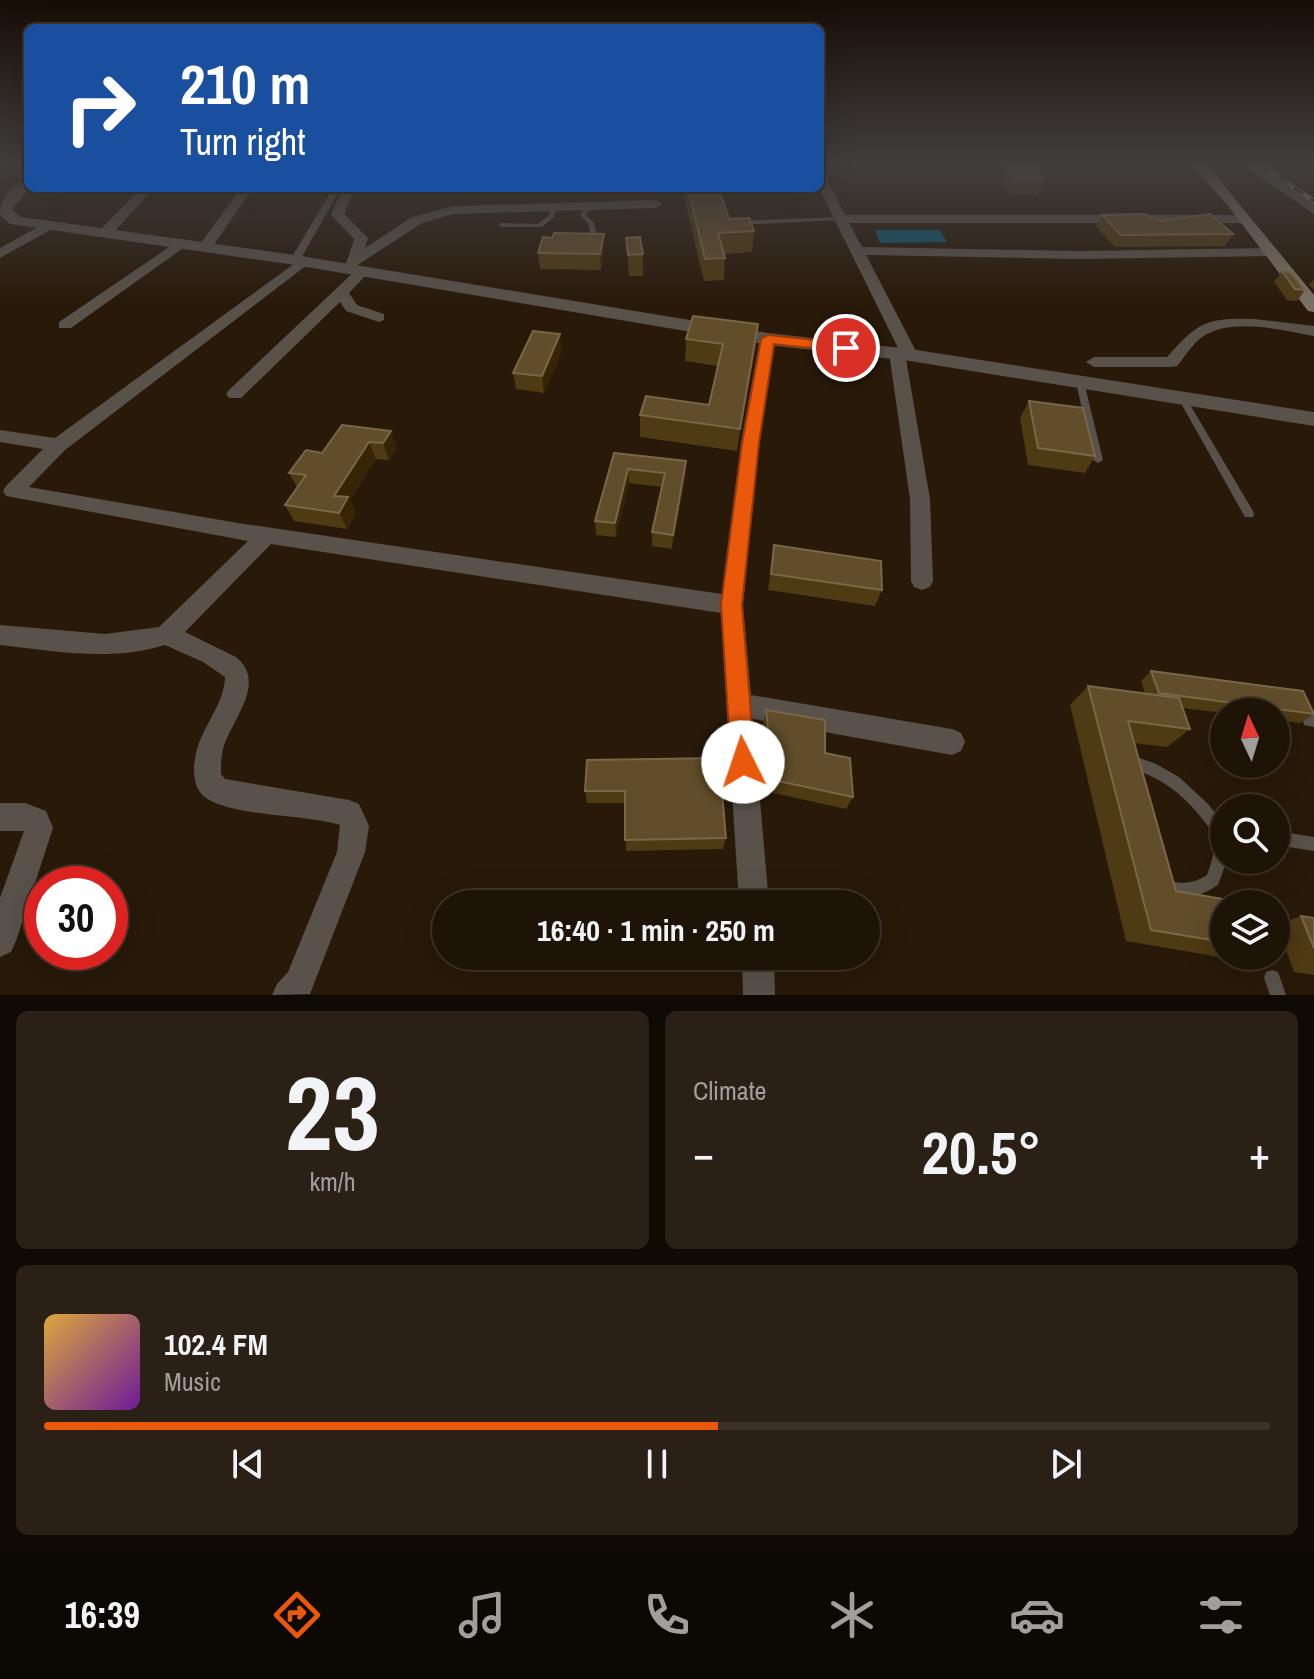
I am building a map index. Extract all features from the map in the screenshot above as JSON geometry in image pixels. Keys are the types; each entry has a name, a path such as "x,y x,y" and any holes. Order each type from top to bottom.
{"main road":[{"path":"1239,212 1314,307"}],"street":[{"path":"6,212 16,221 355,268 768,339 904,354 1314,419"},
{"path":"106,232 125,212"},
{"path":"205,247 230,212"},
{"path":"324,212 299,261 58,445 13,491 238,531 732,605"},
{"path":"235,394 341,292 355,268 361,238 337,215 338,212"},
{"path":"355,268 425,217 444,212"},
{"path":"837,212 904,354 920,499 922,581"},
{"path":"840,219 1245,219"},
{"path":"0,254 52,225"},
{"path":"65,325 181,243"},
{"path":"856,251 1078,255 1271,252"},
{"path":"341,292 351,308 379,317"},
{"path":"1094,362 1171,362 1198,332 1219,326 1269,325 1314,331"},
{"path":"753,890 732,605 750,443 768,339"},
{"path":"0,436 58,445"},
{"path":"0,635 113,644 151,641 166,635 268,534"},
{"path":"166,635 197,647 234,670 238,679 236,693 211,747 207,777 213,787 224,792 332,809 349,814 355,826 351,852 299,983 288,995"},
{"path":"739,705 952,742"},
{"path":"0,817 25,817 36,821 39,828 0,941"},
{"path":"758,970 759,995"}],"lane":[{"path":"501,225 540,226 553,212"},
{"path":"584,212 596,242"},
{"path":"732,223 840,219"},
{"path":"1080,382 1098,460"},
{"path":"1182,398 1249,514"},
{"path":"1131,785 1127,770 1137,764 1156,769 1175,780 1210,815"},
{"path":"1290,840 1314,844"},
{"path":"1154,875 1168,888 1184,891 1201,888 1213,880 1215,874"},
{"path":"1272,978 1278,995"}],"water":[{"path":"875,230 940,230 947,242 880,243"}],"building":[{"path":"694,212 727,212 729,219 749,218 754,231 718,233 725,258 705,259"},
{"path":"1144,214 1161,221 1210,214 1233,234 1121,235 1102,215"},
{"path":"554,233 604,234 600,254 538,253 543,237 552,238"},
{"path":"640,237 643,254 628,255 626,238"},
{"path":"1282,271 1290,272 1305,290 1295,289"},
{"path":"693,316 758,324 740,429 640,415 646,396 709,405 723,344 686,339"},
{"path":"533,331 560,334 542,376 513,373"},
{"path":"1029,401 1083,408 1095,456 1038,448"},
{"path":"342,425 391,431 383,443 369,442 334,496 348,497 339,513 285,505 306,475 289,473 306,450 322,453"},
{"path":"614,453 686,461 673,535 652,532 665,473 628,469 615,523 595,521"},
{"path":"774,545 881,561 882,590 771,574"},
{"path":"1151,671 1303,691 1314,714 1290,711 1290,698 1210,700 1159,693"},
{"path":"1088,686 1179,698 1190,729 1128,721 1176,891 1210,897 1210,940 1151,930"},
{"path":"766,710 825,720 825,753 850,758 853,797 773,780"},
{"path":"719,758 726,838 625,840 625,791 585,791 587,760"},
{"path":"1301,916 1314,918 1314,948"}],"route":[{"path":"743,762 732,605 750,443 768,339 846,348"}]}
